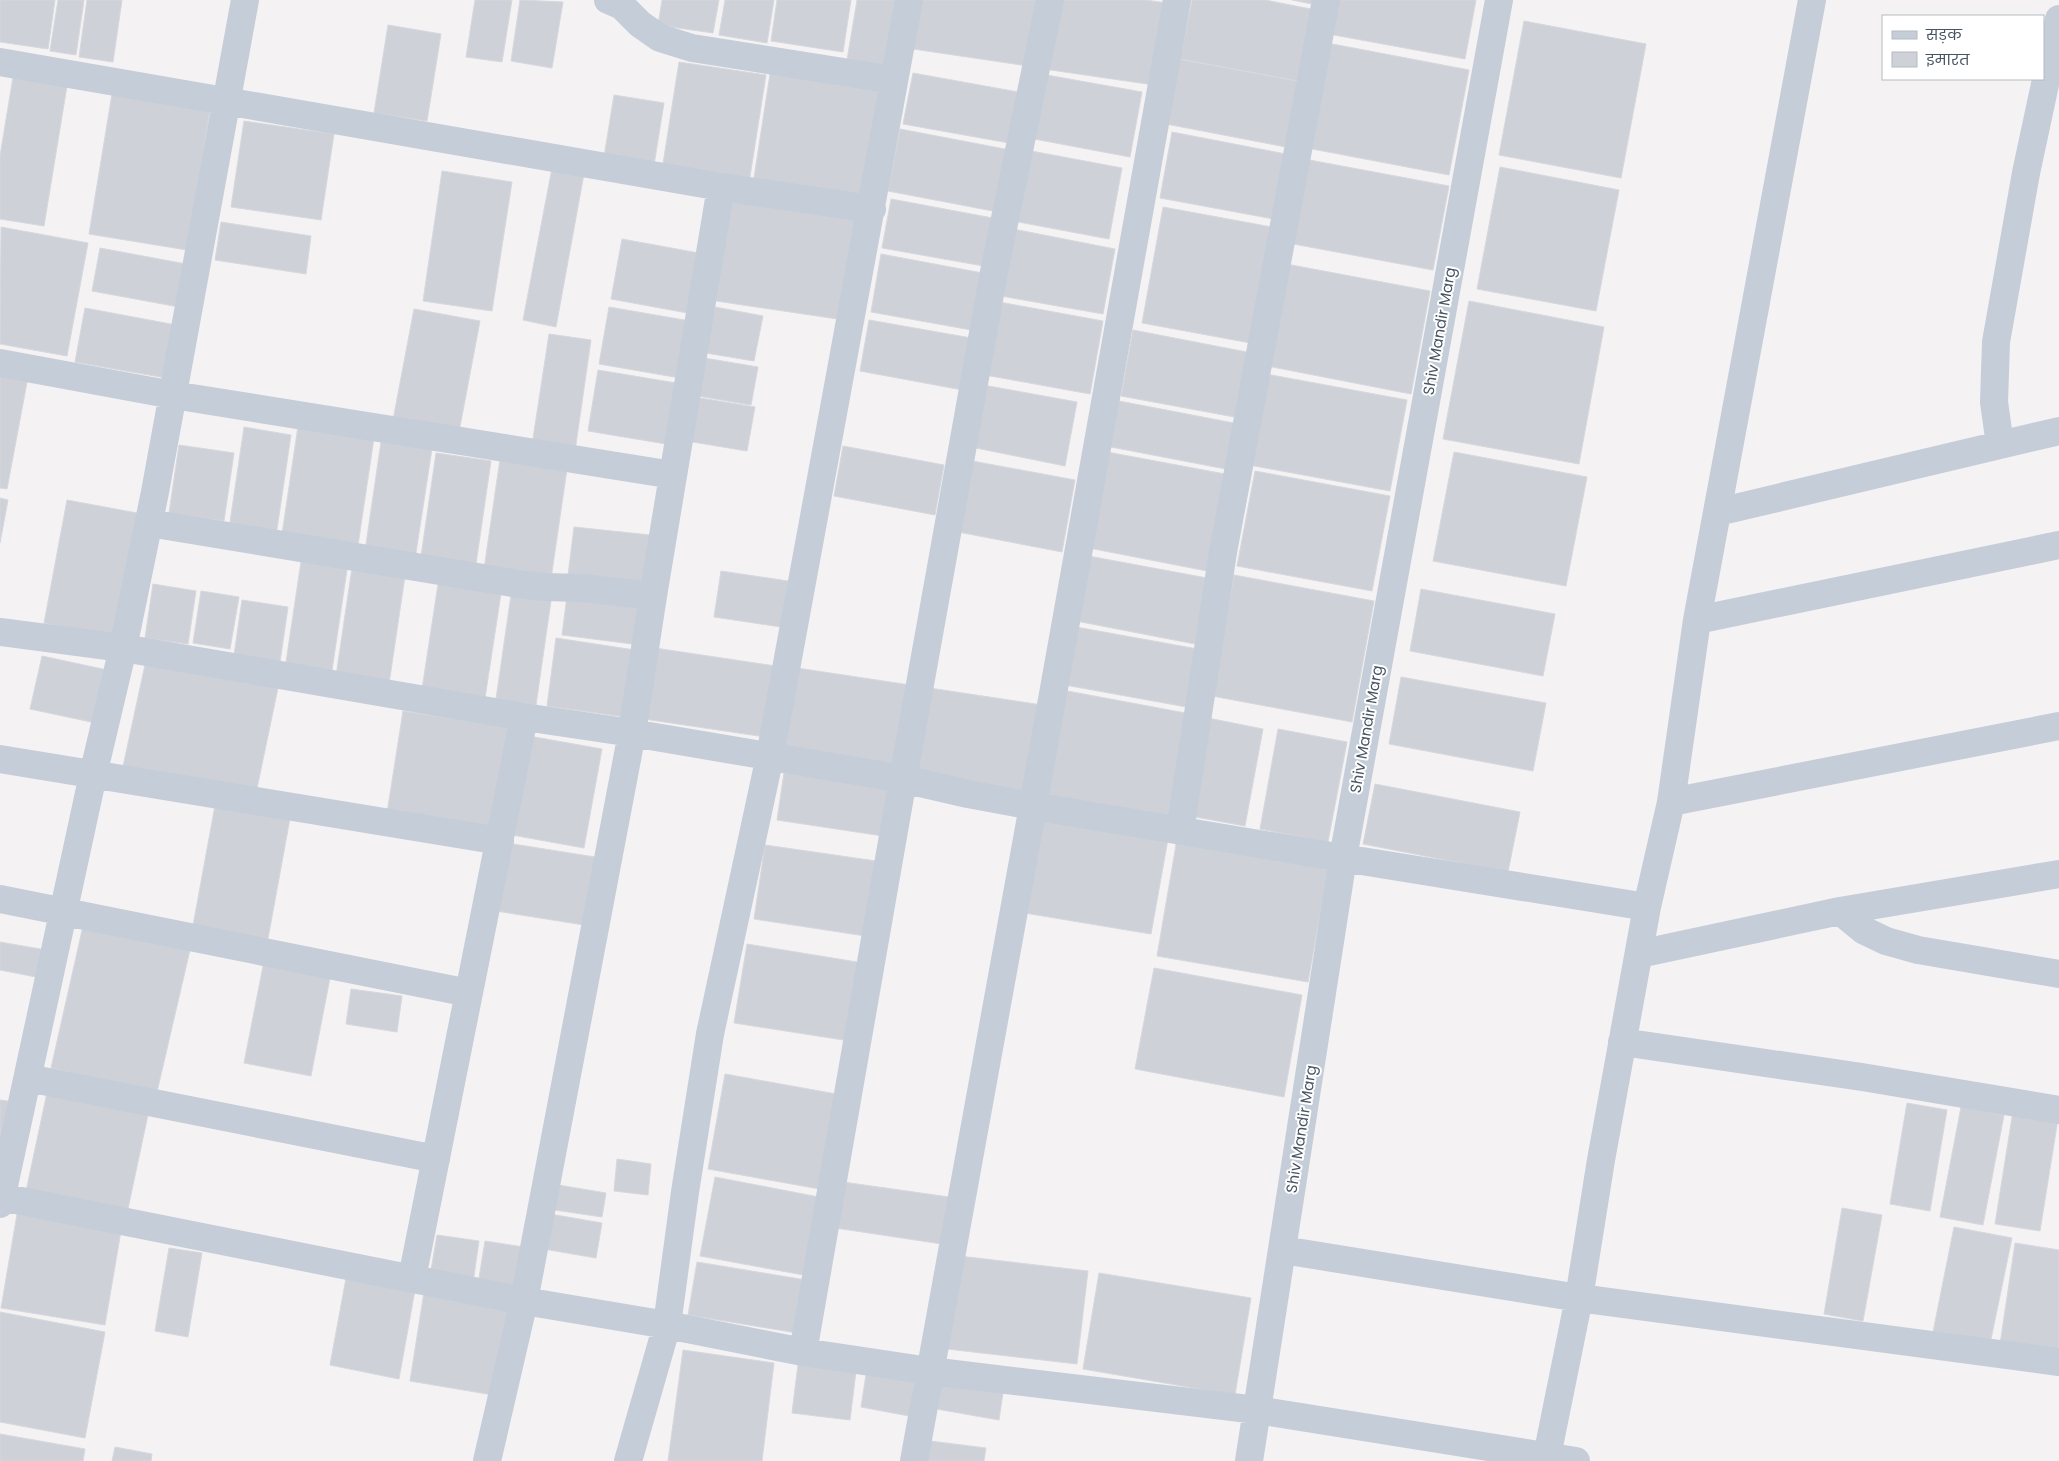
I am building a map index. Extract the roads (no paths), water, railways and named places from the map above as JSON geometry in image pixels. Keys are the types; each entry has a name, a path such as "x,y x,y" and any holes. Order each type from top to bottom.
{"street":[{"path":"245,0 149,523 1,1201 412,1278 524,1301 668,1325 802,1352 930,1371 1257,1410 1547,1459 1576,1461"},
{"path":"608,0 622,6 640,24 660,38 692,48 894,80"},
{"path":"628,1461 668,1325 685,1192 710,1034 770,756 909,0"},
{"path":"802,1352 994,272 1050,0"},
{"path":"914,1461 1034,806 1177,0"},
{"path":"1180,831 1223,552 1326,0"},
{"name":"Shiv Mandir Marg","path":"1249,1461 1343,858 1500,0"},
{"path":"1547,1459 1579,1298 1647,907 1671,802 1697,620 1812,0"},
{"path":"2000,445 1994,402 1996,342 2026,172 2059,19"},
{"path":"0,62 721,188 872,209"},
{"path":"487,1461 524,1301 632,733 652,596 721,188"},
{"path":"0,363 173,396 673,475"},
{"path":"1718,512 2059,431"},
{"path":"149,523 525,585 582,588 652,596"},
{"path":"1697,620 2059,546"},
{"path":"0,632 123,648 524,717 770,756 903,779 968,794 1034,806 1647,907"},
{"path":"412,1278 524,717"},
{"path":"1671,802 2059,726"},
{"path":"0,759 500,841"},
{"path":"1639,954 1840,911 2059,874"},
{"path":"0,899 469,993"},
{"path":"1840,911 1864,930 1886,941 1918,950 2059,974"},
{"path":"1622,1042 1862,1077 2059,1110"},
{"path":"28,1078 436,1159"},
{"path":"1283,1250 1579,1298 2059,1362"}]}
